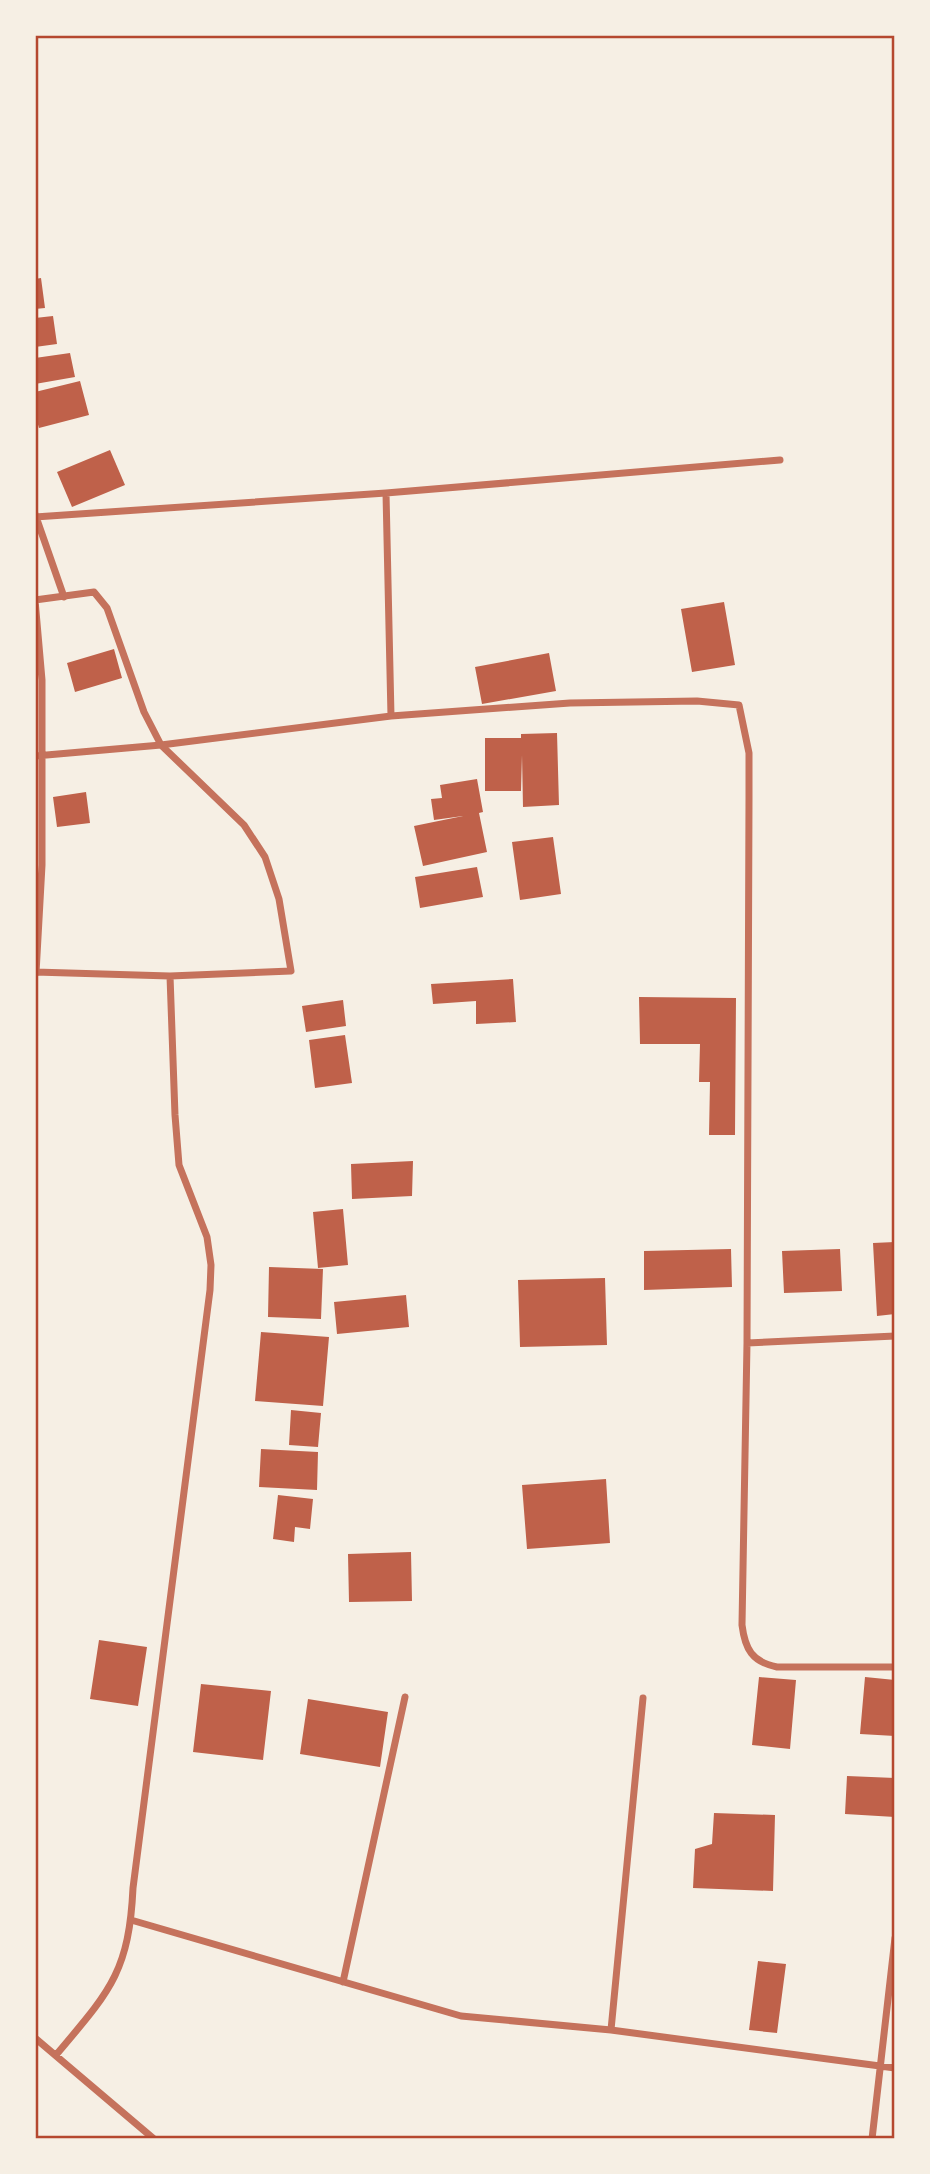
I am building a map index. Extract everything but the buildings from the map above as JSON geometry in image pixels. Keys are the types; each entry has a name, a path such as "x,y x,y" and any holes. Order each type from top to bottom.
{"street":[{"path":"64,597 35,515 386,493 780,460"},
{"path":"386,493 391,716"},
{"path":"94,592 107,608 144,712 161,745 244,825 265,857 279,900 291,971 170,976 35,972 42,865 39,756 42,680 35,600 64,597 94,592"},
{"path":"39,756 161,745 391,716 570,703 697,701 739,705 749,754 750,798 747,1343 742,1625 744,1642 753,1658 777,1667 895,1667"},
{"path":"56,2055 104,1999 128,1945 132,1888 211,1278 207,1237 180,1165 175,1115 170,976"},
{"path":"747,1343 895,1336"},
{"path":"343,1982 405,1696"},
{"path":"611,2030 643,1698"},
{"path":"131,1920 461,2016 611,2030 895,2068"},
{"path":"872,2139 895,1938"},
{"path":"35,2038 154,2139"}]}
